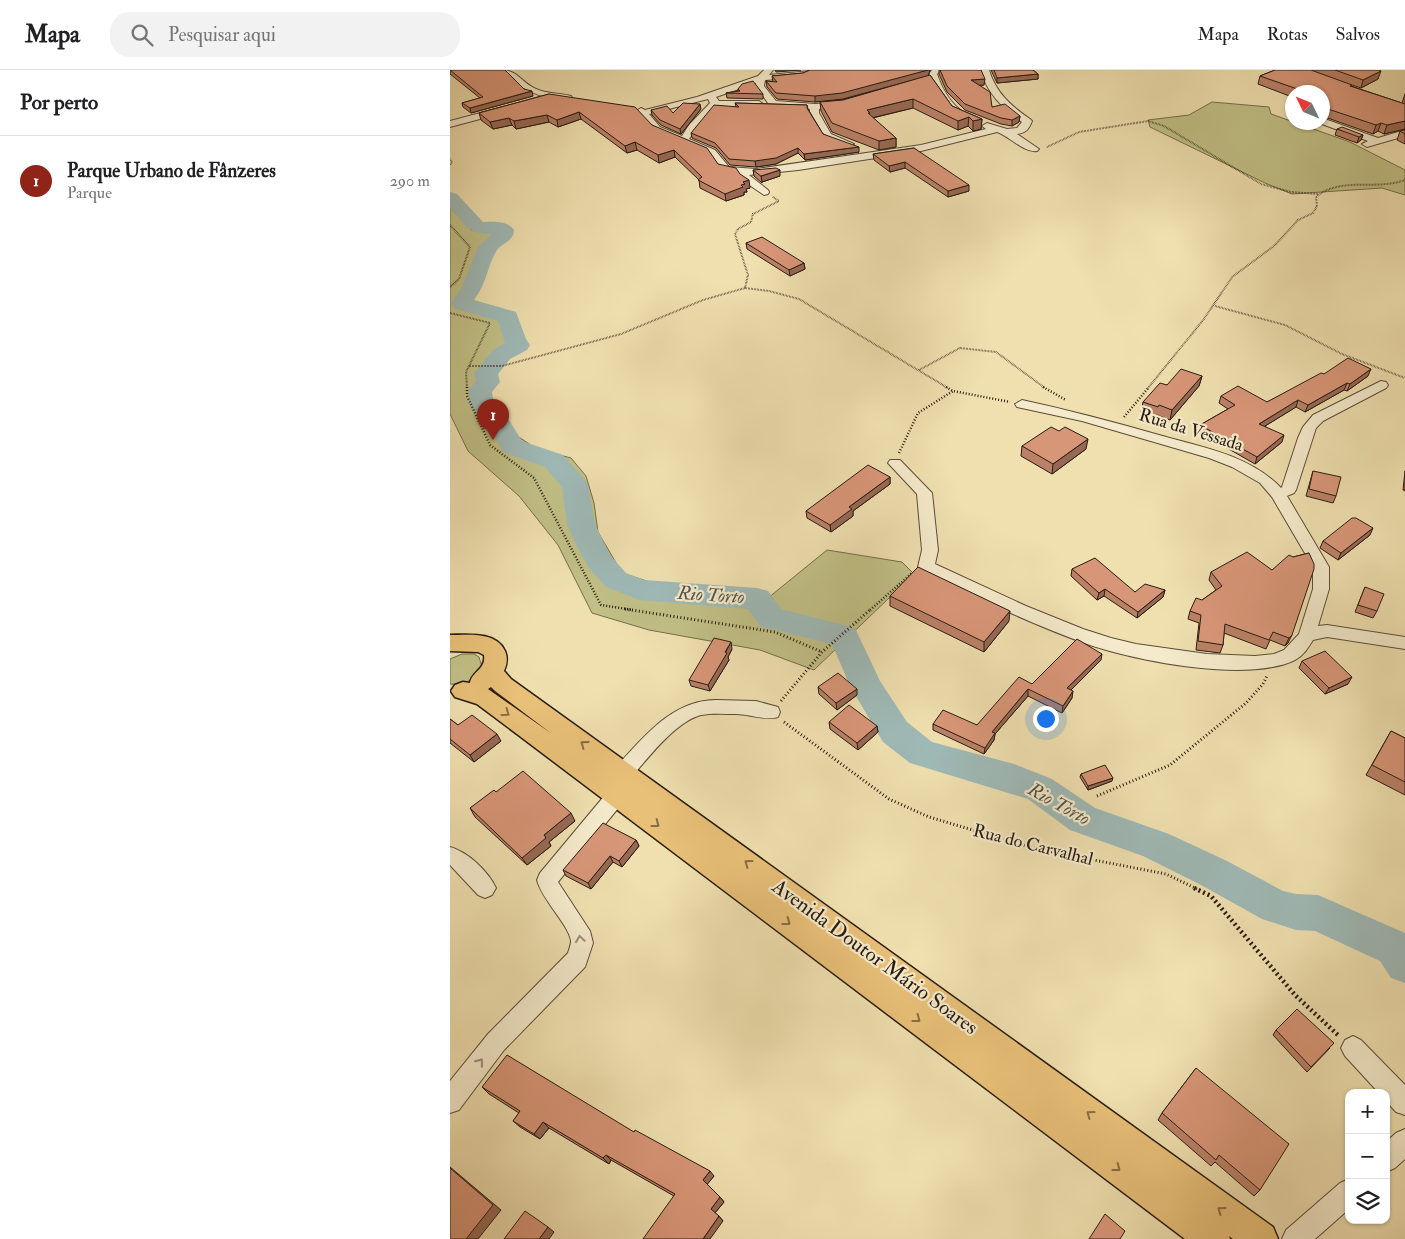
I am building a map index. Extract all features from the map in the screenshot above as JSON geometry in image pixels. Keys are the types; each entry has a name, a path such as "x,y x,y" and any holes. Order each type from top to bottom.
{"main road":[{"path":"454,645 474,642 484,644 492,649 496,655 496,664 492,672"},
{"name":"Avenida Doutor Mário Soares","path":"454,692 480,683 492,672 502,685 620,784 1213,1239"},
{"name":"Avenida Doutor Mário Soares","path":"454,692 478,694 620,784 1261,1239"}],"street":[{"path":"506,70 530,90 552,96 578,99"},
{"path":"769,70 761,78 760,86 773,104"},
{"path":"684,140 712,100 761,78 803,74 817,70"},
{"path":"985,70 988,84 993,92 1000,98 1003,104 1027,121 1025,127 1020,131 1007,132"},
{"path":"932,77 950,106 956,112 970,120 1007,132 1034,149"},
{"path":"533,101 552,96"},
{"path":"851,102 815,106 712,100 636,110 657,129 712,152 726,169 741,172 798,167 921,148 997,129"},
{"path":"450,124 515,106"},
{"path":"815,106 814,113 827,136 878,154"},
{"path":"1330,124 1378,141"},
{"path":"1362,146 1405,133"},
{"path":"741,172 764,192"},
{"path":"1278,494 1289,490 1304,438 1318,418 1382,385"},
{"name":"Rua da Vessada","path":"1022,404 1115,427 1214,455 1237,464 1265,480 1278,494 1321,567 1321,589 1307,635"},
{"path":"894,463 924,493 930,550 926,567 1051,623 1119,647 1203,660 1244,663 1278,660 1298,648 1307,635 1328,631 1405,643"},
{"path":"450,1101 496,1042 577,959 582,943 579,931 549,887 547,880 650,744 672,724 701,708 744,707 763,709 776,706"},
{"path":"450,856 457,858 485,888"},
{"path":"1353,1048 1405,1104"},
{"path":"1390,1155 1405,1142"},
{"path":"1295,1239 1345,1195"}],"path":[{"path":"1034,149 1060,142 1068,136 1079,132 1148,121 1164,126 1261,184 1291,192 1318,194 1333,188 1390,185 1405,180"},
{"path":"450,159 452,162 450,165"},
{"path":"745,288 748,275 736,234 738,229 751,222 753,214 779,201 764,192"},
{"path":"1115,427 1169,364 1214,306 1232,277 1274,246 1298,220 1313,213 1317,206 1316,197 1318,194"},
{"path":"450,225 470,247 459,278 450,287"},
{"path":"469,366 502,366 622,334 703,300 745,288 769,291 799,299 953,391 1022,404"},
{"path":"1214,306 1285,324 1342,354 1405,378"},
{"path":"450,313 490,323 466,372 467,396 490,445 534,478 601,605 775,632 822,652"},
{"path":"919,370 960,348 996,352 1046,390 1067,401"},
{"path":"894,463 918,413 953,391"},
{"path":"776,706 822,652 910,574 926,567"},
{"path":"1097,796 1112,792 1170,765 1246,703 1267,677 1267,661"},
{"name":"Rua do Carvalhal","path":"776,706 889,799 929,818 1037,849 1166,874 1211,896 1295,995 1353,1048"}],"shaded area":[{"path":"1212,102 1269,107 1271,114 1285,119 1285,130 1316,130 1350,142 1405,170 1405,195 1382,188 1292,194 1265,183 1150,127 1148,120 1189,115"},
{"path":"450,207 471,230 494,231 499,234 480,248 468,281 455,304 491,314 503,320 509,345 503,361 491,381 488,399 511,432 537,449 571,458 586,476 594,503 598,532 622,573 656,584 768,598 827,550 902,562 914,574 814,670 760,650 649,630 592,613 558,545 519,496 468,451 450,414"},
{"path":"462,654 474,654 479,657 482,667 469,681 461,684 450,684 450,659"}],"building":[{"path":"450,70 505,70 524,89 532,91 470,108 462,103 483,97"},
{"path":"810,70 928,70 842,93 815,96 776,93 766,81 777,82 772,76 803,73"},
{"path":"940,70 981,70 985,79 971,80 990,92 992,107 1005,104 1020,116 1012,120 1001,118 965,104 947,86"},
{"path":"994,70 1033,70 1038,74 997,78"},
{"path":"1275,70 1311,70 1352,85 1350,86 1405,104 1405,121 1387,125 1381,123 1376,125 1330,110 1330,85 1286,85 1260,76"},
{"path":"1335,70 1379,70 1381,71 1363,80"},
{"path":"930,75 952,106 982,119 973,121 969,117 958,121 913,99 867,110 896,138 879,141 832,123 820,102 843,100"},
{"path":"753,81 763,94 726,93 740,91 738,89 742,84"},
{"path":"549,94 635,107 652,125 707,148 718,164 736,168 740,174 749,180 743,182 745,184 741,185 743,187 725,194 698,180 702,177 674,150 658,155 635,142 625,146 579,112 557,120 547,115 514,121 509,118 490,122 479,113"},
{"path":"683,103 700,104 680,129 660,120 651,110 667,106 673,113"},
{"path":"735,103 807,105 823,134 859,147 804,154 798,148 776,158 755,161 729,159 715,143 691,133 714,105 739,107"},
{"path":"1342,127 1363,135 1359,137 1337,129"},
{"path":"914,148 969,185 948,191 905,162 889,166 873,154"},
{"path":"776,168 780,170 762,177 753,170"},
{"path":"762,237 804,263 789,270 746,243"},
{"path":"1348,358 1371,369 1350,384 1347,383 1308,405 1298,400 1259,424 1284,435 1257,457 1200,425 1235,405 1221,396 1238,386 1267,402 1321,373 1324,374"},
{"path":"1181,369 1202,376 1172,410 1143,402 1160,383 1167,385"},
{"path":"1051,427 1059,431 1065,427 1088,439 1053,464 1022,446"},
{"path":"868,465 890,477 849,507 852,509 830,525 806,511"},
{"path":"1313,471 1341,477 1336,496 1309,489"},
{"path":"1352,518 1356,518 1373,528 1341,553 1323,541"},
{"path":"1247,552 1272,570 1289,555 1293,557 1309,553 1314,569 1292,635 1289,638 1273,632 1269,640 1225,624 1223,645 1198,641 1201,615 1190,611 1196,598 1202,600 1222,586 1211,572"},
{"path":"1095,558 1135,592 1145,584 1165,590 1138,612 1105,589 1099,593 1072,569"},
{"path":"918,567 1010,611 984,642 890,596"},
{"path":"1365,587 1384,594 1377,611 1358,605"},
{"path":"714,638 731,642 725,652 727,653 708,685 689,680"},
{"path":"1077,639 1102,654 1067,688 1073,691 1063,706 1028,689 992,732 995,733 985,748 933,724 943,710 977,725 1019,677 1032,684"},
{"path":"1325,651 1352,677 1329,688 1302,661"},
{"path":"838,673 857,689 836,703 818,687"},
{"path":"849,705 877,726 857,743 829,722"},
{"path":"472,715 497,734 470,755 450,739 450,719 458,725"},
{"path":"1391,731 1405,738 1405,782 1372,765"},
{"path":"1105,765 1113,778 1088,786 1081,774"},
{"path":"523,771 571,813 544,835 546,838 522,858 470,808 494,790 496,792"},
{"path":"603,823 636,840 619,861 610,856 588,883 563,870"},
{"path":"1297,1009 1334,1043 1311,1067 1276,1030"},
{"path":"507,1055 634,1132 635,1130 710,1171 703,1180 720,1197 711,1209 719,1216 703,1239 643,1239 675,1194 606,1155 603,1158 543,1122 534,1134 513,1121 520,1111 482,1087"},
{"path":"1196,1068 1289,1144 1260,1190 1219,1155 1216,1160 1162,1113"},
{"path":"450,1168 493,1205 466,1239 450,1239"},
{"path":"525,1211 548,1227 539,1239 504,1239"},
{"path":"1105,1214 1125,1231 1120,1239 1089,1239"}],"waterway":[{"name":"Rio Torto","path":"450,198 476,226 504,230 504,234 488,247 472,289 462,303 473,308 508,317 515,341 519,345 502,354 486,373 488,382 480,391 482,407 497,420 512,446 554,461 575,485 581,524 588,541 599,561 616,580 640,590 757,599 771,618 844,636 866,686 895,732 922,753 1014,779 1040,789 1083,819 1156,845 1214,873 1276,907 1296,912 1318,913 1394,948 1405,964"}],"place":[{"name":"Parque Urbano de Fânzeres","path":"493,440"}]}
